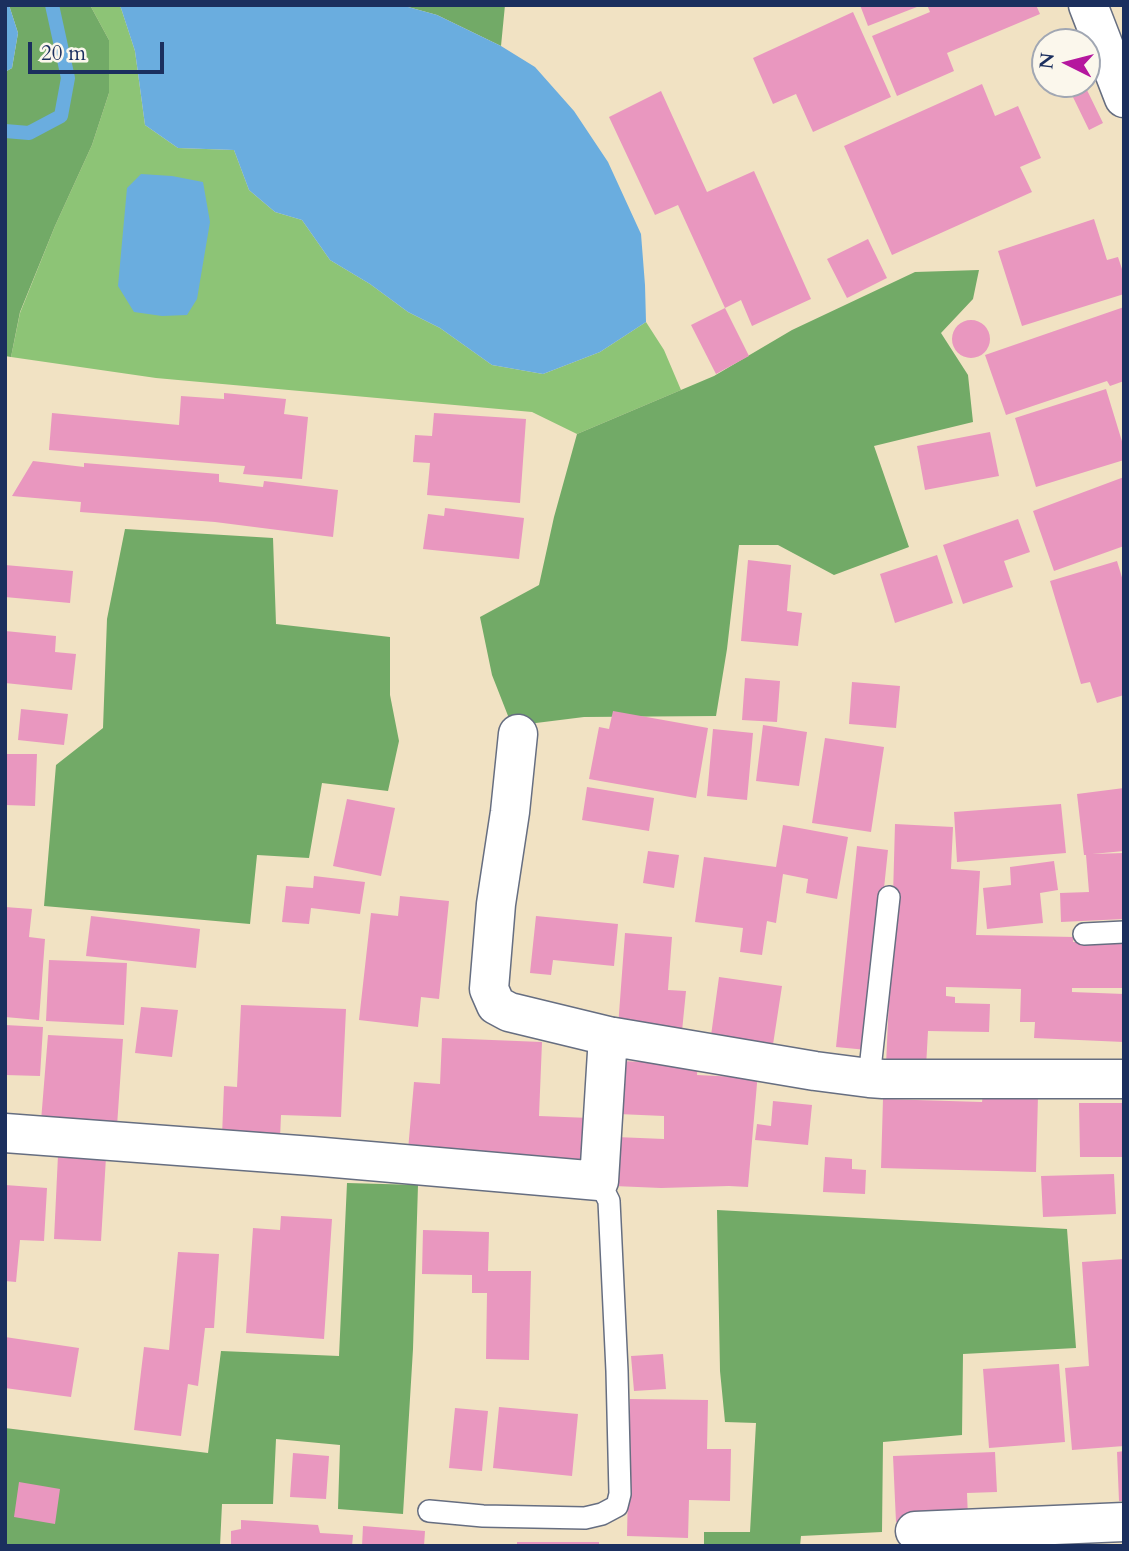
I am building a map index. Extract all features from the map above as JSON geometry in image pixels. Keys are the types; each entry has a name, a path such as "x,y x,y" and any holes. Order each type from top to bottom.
{"street":[{"path":"1088,5 1124,98"},
{"path":"518,734 496,904 489,989 496,1005 509,1013 608,1036 815,1072 869,1078 1124,1079"},
{"path":"5,1133 599,1181 608,1036"},
{"path":"915,1531 1124,1522"}],"lane":[{"path":"869,1078 889,898"},
{"path":"1084,934 1124,932"},
{"path":"429,1511 483,1516 585,1518 602,1514 617,1506 620,1494 617,1371 609,1201 599,1181"}],"green space":[{"path":"9,5 90,5 109,40 109,93 92,145 20,312 11,357 5,356 5,72 12,68 18,33"},
{"path":"90,5 120,5 135,51 145,125 178,148 234,150 249,190 275,212 302,220 330,260 370,284 408,312 440,328 492,365 543,374 600,352 646,322 664,350 681,390 577,434 532,412 156,378 11,357 20,313 55,226 92,145 109,93 109,40"},
{"path":"401,5 505,5 501,46 437,15"},
{"path":"979,270 973,299 941,333 968,375 973,422 874,446 909,547 834,575 778,545 739,545 716,716 584,717 512,726 492,675 480,617 539,585 577,434 714,376 792,330 915,272"},
{"path":"125,529 273,538 276,624 390,637 390,695 399,741 388,791 322,783 309,858 257,855 250,924 44,906 56,765 103,728 107,619"},
{"path":"347,1183 418,1185 413,1349 403,1514 338,1509 340,1445 276,1439 273,1504 222,1504 220,1546 5,1546 5,1428 208,1453 221,1351 339,1356"},
{"path":"717,1210 1067,1229 1076,1348 963,1354 962,1435 883,1442 882,1532 801,1536 800,1546 704,1546 704,1532 750,1532 756,1423 725,1422 720,1371"}],"water":[{"path":"5,5 9,5 18,33 12,68 5,72"},
{"path":"120,5 401,5 437,15 501,46 535,67 574,111 608,162 641,234 646,322 600,352 543,374 492,365 440,328 408,312 370,284 330,260 302,220 275,212 249,190 234,150 178,148 145,125 135,51"},
{"path":"141,174 203,182 210,222 197,299 187,315 162,316 134,312 118,286 127,188"}],"building":[{"path":"860,5 922,5 868,26"},
{"path":"927,5 1036,5 1040,14 947,53 954,71 897,96 872,36 930,12"},
{"path":"853,12 891,97 813,132 796,94 773,104 753,58"},
{"path":"982,84 995,116 1018,106 1041,158 1020,167 1032,192 892,255 844,146"},
{"path":"661,91 707,192 754,171 811,299 752,326 741,300 725,308 678,205 655,215 609,117"},
{"path":"1073,98 1091,98 1103,123 1089,130"},
{"path":"1094,219 1107,260 1118,257 1124,275 1124,294 1022,326 998,251"},
{"path":"868,239 887,278 847,298 827,259"},
{"path":"1124,307 1124,381 1110,386 1107,381 1006,415 985,355"},
{"path":"725,308 749,356 716,374 691,325"},
{"path":"971,320 985,325 990,339 985,353 971,358 957,353 952,339 957,325"},
{"path":"1106,389 1124,448 1124,460 1036,487 1015,418"},
{"path":"224,393 286,399 284,414 308,417 302,479 243,474 245,466 49,450 52,413 179,425 181,396 224,399"},
{"path":"434,413 526,419 520,503 427,495 430,463 413,462 415,435 432,436"},
{"path":"990,432 999,476 925,490 917,446"},
{"path":"33,461 84,467 84,463 219,474 219,482 263,487 264,481 338,490 333,537 215,522 80,512 81,502 12,496"},
{"path":"1124,477 1124,546 1054,571 1033,511"},
{"path":"445,508 524,518 519,559 423,549 428,514 444,516"},
{"path":"1018,519 1030,552 1004,561 1013,587 963,604 943,545"},
{"path":"937,555 953,603 895,623 880,574"},
{"path":"748,560 791,565 787,611 802,613 798,646 741,641"},
{"path":"1117,561 1124,584 1124,695 1097,703 1090,682 1081,684 1050,581"},
{"path":"5,565 73,571 70,603 5,597"},
{"path":"5,631 56,636 55,652 76,654 72,690 5,683"},
{"path":"745,678 780,681 777,722 742,720"},
{"path":"852,682 900,686 896,728 849,724"},
{"path":"21,709 68,714 64,745 18,740"},
{"path":"613,711 708,728 696,798 589,779 599,727 609,729"},
{"path":"763,725 807,732 799,786 756,781"},
{"path":"713,729 753,733 747,800 707,796"},
{"path":"825,738 884,747 871,832 812,823"},
{"path":"5,754 37,754 35,806 5,805"},
{"path":"587,787 654,798 649,831 582,820"},
{"path":"1124,788 1124,851 1092,854 1124,853 1124,919 1061,922 1060,893 1089,892 1077,794"},
{"path":"347,799 395,808 381,876 333,866"},
{"path":"1061,804 1066,853 957,862 954,812"},
{"path":"895,824 953,827 951,869 980,871 976,935 1074,937 1073,942 1124,942 1124,988 1072,988 1072,992 1124,994 1124,1042 1034,1038 1035,1022 1020,1022 1021,989 946,987 946,996 955,997 955,1003 990,1004 989,1032 928,1031 926,1067 886,1065"},
{"path":"783,825 848,837 837,899 806,893 808,879 783,874 776,923 767,921 762,955 740,952 743,928 695,922 704,857 776,867"},
{"path":"857,846 888,850 867,1050 836,1047"},
{"path":"648,851 679,855 674,888 643,883"},
{"path":"1054,861 1058,890 1040,893 1043,923 987,929 983,888 1011,885 1010,867"},
{"path":"314,876 365,882 360,914 311,908 309,924 282,922 286,886 313,888"},
{"path":"400,896 449,901 439,999 421,997 418,1027 359,1020 371,913 398,916"},
{"path":"5,907 32,909 29,937 45,939 39,1020 5,1017"},
{"path":"91,916 200,929 196,968 86,956"},
{"path":"536,916 618,924 614,966 553,960 551,975 530,973"},
{"path":"625,933 672,937 668,990 686,991 682,1031 618,1027"},
{"path":"49,960 127,963 124,1025 46,1021"},
{"path":"719,977 782,986 772,1051 710,1043"},
{"path":"241,1005 346,1009 341,1117 281,1115 280,1139 222,1136 224,1086 237,1087"},
{"path":"141,1007 178,1010 172,1057 135,1053"},
{"path":"5,1025 43,1027 40,1076 5,1075"},
{"path":"48,1035 123,1039 117,1126 41,1121"},
{"path":"442,1038 542,1042 539,1116 590,1118 587,1165 408,1150 414,1082 440,1084"},
{"path":"619,1061 698,1064 697,1075 738,1077 758,1072 748,1187 614,1186 616,1137 664,1139 664,1116 618,1114"},
{"path":"983,1094 1038,1096 1036,1172 881,1168 883,1099 982,1102"},
{"path":"773,1101 812,1105 808,1145 755,1140 757,1124 771,1126"},
{"path":"1079,1103 1124,1103 1124,1157 1080,1157"},
{"path":"58,1155 106,1157 101,1241 54,1239"},
{"path":"825,1157 852,1159 852,1169 866,1170 865,1194 823,1192"},
{"path":"1114,1174 1116,1214 1043,1217 1041,1176"},
{"path":"5,1185 47,1188 44,1241 20,1240 16,1282 5,1281"},
{"path":"281,1216 332,1219 324,1339 246,1333 253,1228 280,1230"},
{"path":"423,1230 489,1232 488,1271 531,1271 529,1360 486,1359 487,1293 472,1293 472,1275 422,1274"},
{"path":"178,1252 219,1254 214,1328 205,1328 198,1386 188,1384 181,1436 134,1430 144,1347 169,1350"},
{"path":"1124,1259 1124,1446 1072,1450 1065,1368 1089,1366 1082,1262"},
{"path":"5,1337 79,1348 71,1397 5,1388"},
{"path":"663,1354 666,1389 634,1391 631,1356"},
{"path":"1059,1364 1065,1442 989,1448 983,1369"},
{"path":"630,1399 708,1400 707,1449 731,1449 730,1501 689,1500 688,1538 627,1536"},
{"path":"499,1407 578,1414 572,1476 493,1468"},
{"path":"455,1408 488,1411 482,1471 449,1468"},
{"path":"1124,1451 1124,1501 1119,1501 1117,1452"},
{"path":"995,1452 997,1492 967,1493 968,1518 896,1522 893,1456"},
{"path":"293,1453 329,1456 326,1499 290,1497"},
{"path":"19,1482 60,1489 55,1524 14,1517"},
{"path":"241,1520 318,1525 320,1533 353,1535 352,1546 231,1546 231,1531 241,1529"},
{"path":"363,1526 425,1531 424,1546 362,1546"},
{"path":"517,1542 599,1542 599,1546 517,1546"}],"waterway":[{"path":"5,131 29,133 61,116 68,78 52,5"}]}
